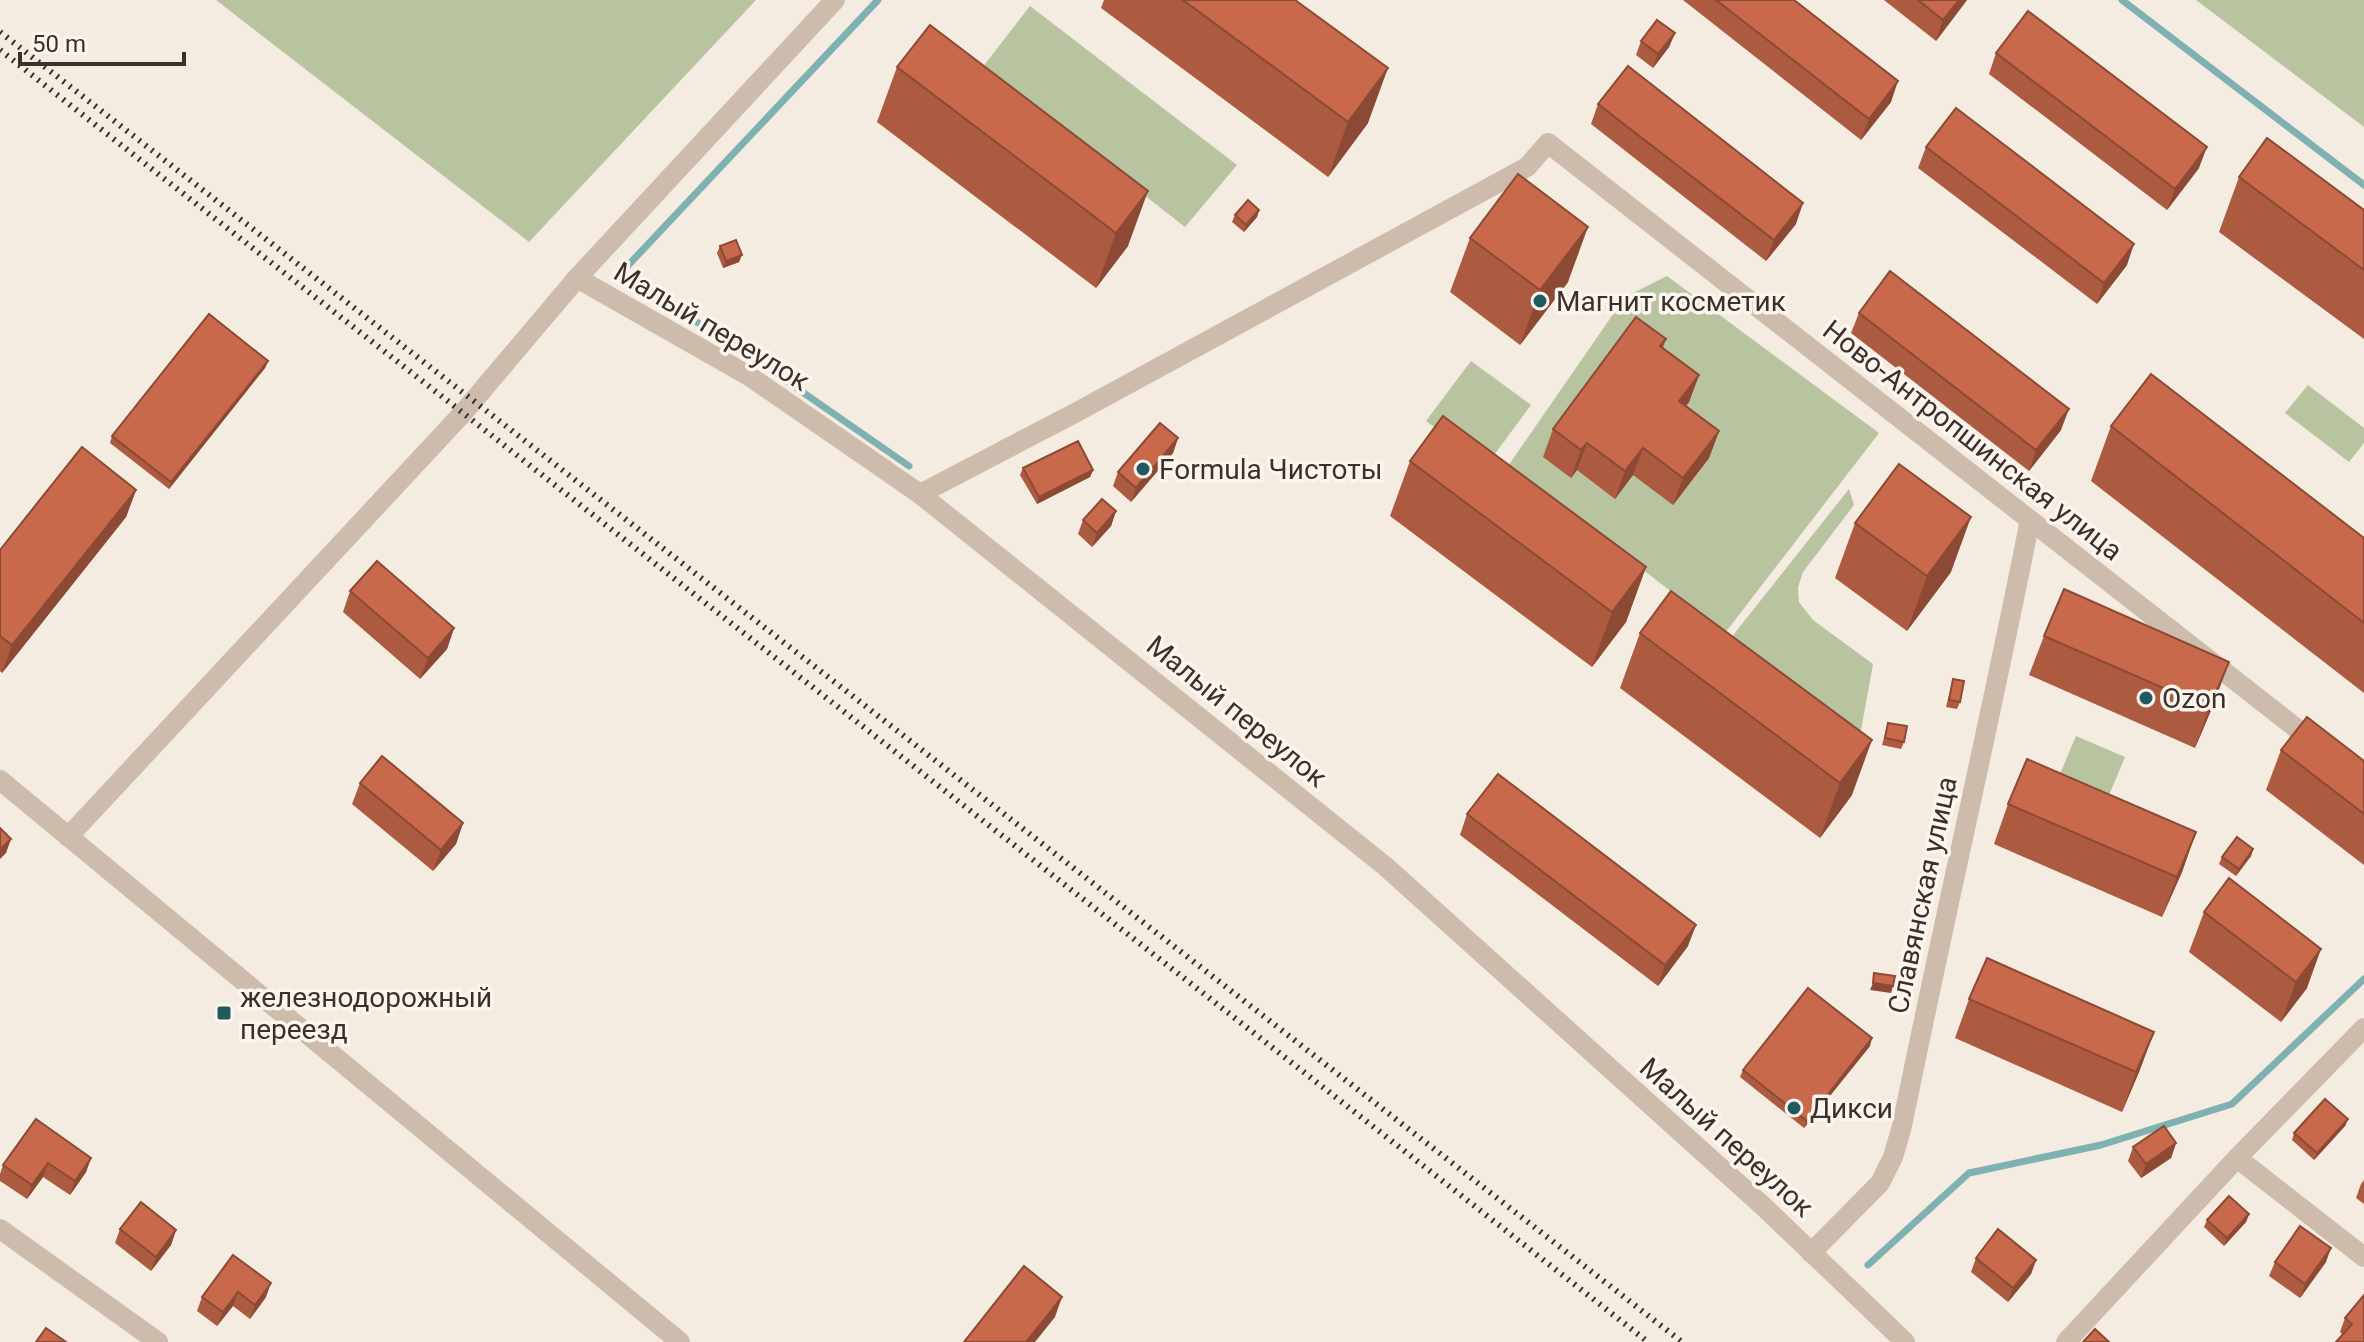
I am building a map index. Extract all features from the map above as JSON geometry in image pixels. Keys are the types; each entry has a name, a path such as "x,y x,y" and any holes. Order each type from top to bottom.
{"street":[{"path":"68,837 463,413 577,278 835,0"},
{"name":"Ново-Антропшинская улица","path":"920,494 1527,167 1548,143 2340,763"},
{"name":"Малый переулок","path":"577,278 749,376 920,494 1385,866 1763,1206 1905,1342"},
{"name":"Славянская улица","path":"1811,1253 1880,1183 1893,1157 1996,691 2030,520"},
{"path":"0,780 680,1342"},
{"path":"2066,1342 2237,1158 2364,1028"},
{"path":"2237,1158 2364,1257"},
{"path":"0,1229 158,1342"}],"green space":[{"path":"216,0 756,0 529,242"},
{"path":"2196,0 2364,0 2364,127"},
{"path":"1030,6 1237,165 1185,227 982,68"},
{"path":"1667,276 1879,433 1725,633 1508,466 1625,297"},
{"path":"1471,361 1531,405 1486,466 1426,421"},
{"path":"2308,385 2364,428 2364,443 2349,462 2285,413"},
{"path":"1849,489 1854,505 1803,572 1798,587 1799,602 1813,620 1873,664 1859,741 1726,644"},
{"path":"2076,736 2125,757 2104,807 2055,786"}],"building":[{"path":"1183,0 1295,0 1388,68 1348,122"},
{"path":"1716,0 1794,0 1898,81 1869,119"},
{"path":"1918,0 1959,0 1943,20"},
{"path":"2028,11 2207,147 2175,189 1996,53"},
{"path":"1657,20 1675,33 1658,54 1641,41"},
{"path":"930,25 1148,191 1116,233 897,67"},
{"path":"1628,66 1803,203 1774,240 1598,104"},
{"path":"1956,108 2134,244 2104,283 1926,147"},
{"path":"2267,138 2364,210 2364,270 2239,177"},
{"path":"1518,174 1588,227 1540,290 1470,238"},
{"path":"1248,200 1259,210 1246,225 1235,215"},
{"path":"736,240 742,255 726,261 720,246"},
{"path":"1890,271 2069,409 2036,450 1859,313"},
{"path":"209,314 268,361 171,482 112,436"},
{"path":"1636,317 1666,339 1660,346 1699,375 1679,401 1719,431 1683,478 1643,448 1625,471 1587,443 1581,450 1553,429"},
{"path":"2151,374 2364,538 2364,623 2111,426"},
{"path":"1443,416 1646,567 1612,612 1410,461"},
{"name":"Formula Чистоты","path":"1160,423 1178,438 1136,488 1118,472"},
{"path":"1078,441 1093,470 1039,497 1023,468"},
{"path":"82,447 136,490 12,645 0,636 0,550"},
{"path":"1899,464 1971,517 1927,576 1855,523"},
{"path":"1102,499 1116,511 1097,533 1083,520"},
{"path":"377,561 454,628 428,658 350,591"},
{"path":"2064,589 2229,662 2209,708 2044,636"},
{"path":"1671,591 1872,740 1840,783 1640,633"},
{"path":"1953,679 1964,681 1960,702 1949,700"},
{"path":"2307,717 2364,761 2364,814 2281,750"},
{"path":"1888,723 1907,726 1904,742 1885,738"},
{"path":"382,756 463,823 441,850 360,783"},
{"path":"2027,759 2196,832 2177,877 2008,804"},
{"path":"1498,774 1696,925 1665,965 1467,814"},
{"path":"0,828 11,839 0,850"},
{"path":"2237,837 2253,849 2239,869 2222,857"},
{"path":"2229,878 2321,949 2296,982 2204,912"},
{"path":"1987,958 2154,1032 2136,1072 1969,999"},
{"path":"1874,973 1895,976 1893,986 1873,983"},
{"path":"1808,988 1872,1038 1807,1121 1743,1070"},
{"path":"2325,1099 2348,1119 2317,1153 2294,1133"},
{"path":"36,1119 91,1158 75,1181 48,1163 32,1185 3,1165"},
{"path":"2164,1126 2176,1143 2146,1164 2133,1147"},
{"path":"2229,1196 2249,1214 2227,1238 2207,1220"},
{"path":"141,1202 176,1230 156,1257 120,1229"},
{"path":"2300,1226 2331,1248 2305,1284 2275,1262"},
{"path":"1998,1229 2036,1260 2013,1288 1976,1258"},
{"path":"233,1255 271,1283 255,1305 238,1292 223,1312 202,1297"},
{"path":"1024,1266 1062,1297 1026,1342 964,1342"},
{"path":"2364,1295 2364,1342 2336,1342 2352,1324 2345,1318"},
{"path":"46,1328 66,1342 36,1342"},
{"path":"2095,1329 2109,1342 2083,1342"}],"waterway":[{"path":"712,331 618,276 878,0"},
{"path":"2122,0 2364,185"},
{"path":"729,341 909,466"},
{"path":"1868,1265 1969,1173 2101,1145 2232,1104 2364,979"}],"railway":[{"path":"0,32 1682,1342"},
{"path":"0,50 1648,1342"}],"place":[{"name":"Магнит косметик","path":"1540,301"},
{"name":"Formula Чистоты","path":"1143,469"},
{"name":"Ozon","path":"2146,698"},
{"name":"железнодорожный переезд","path":"224,1013"},
{"name":"Дикси","path":"1794,1108"}]}
